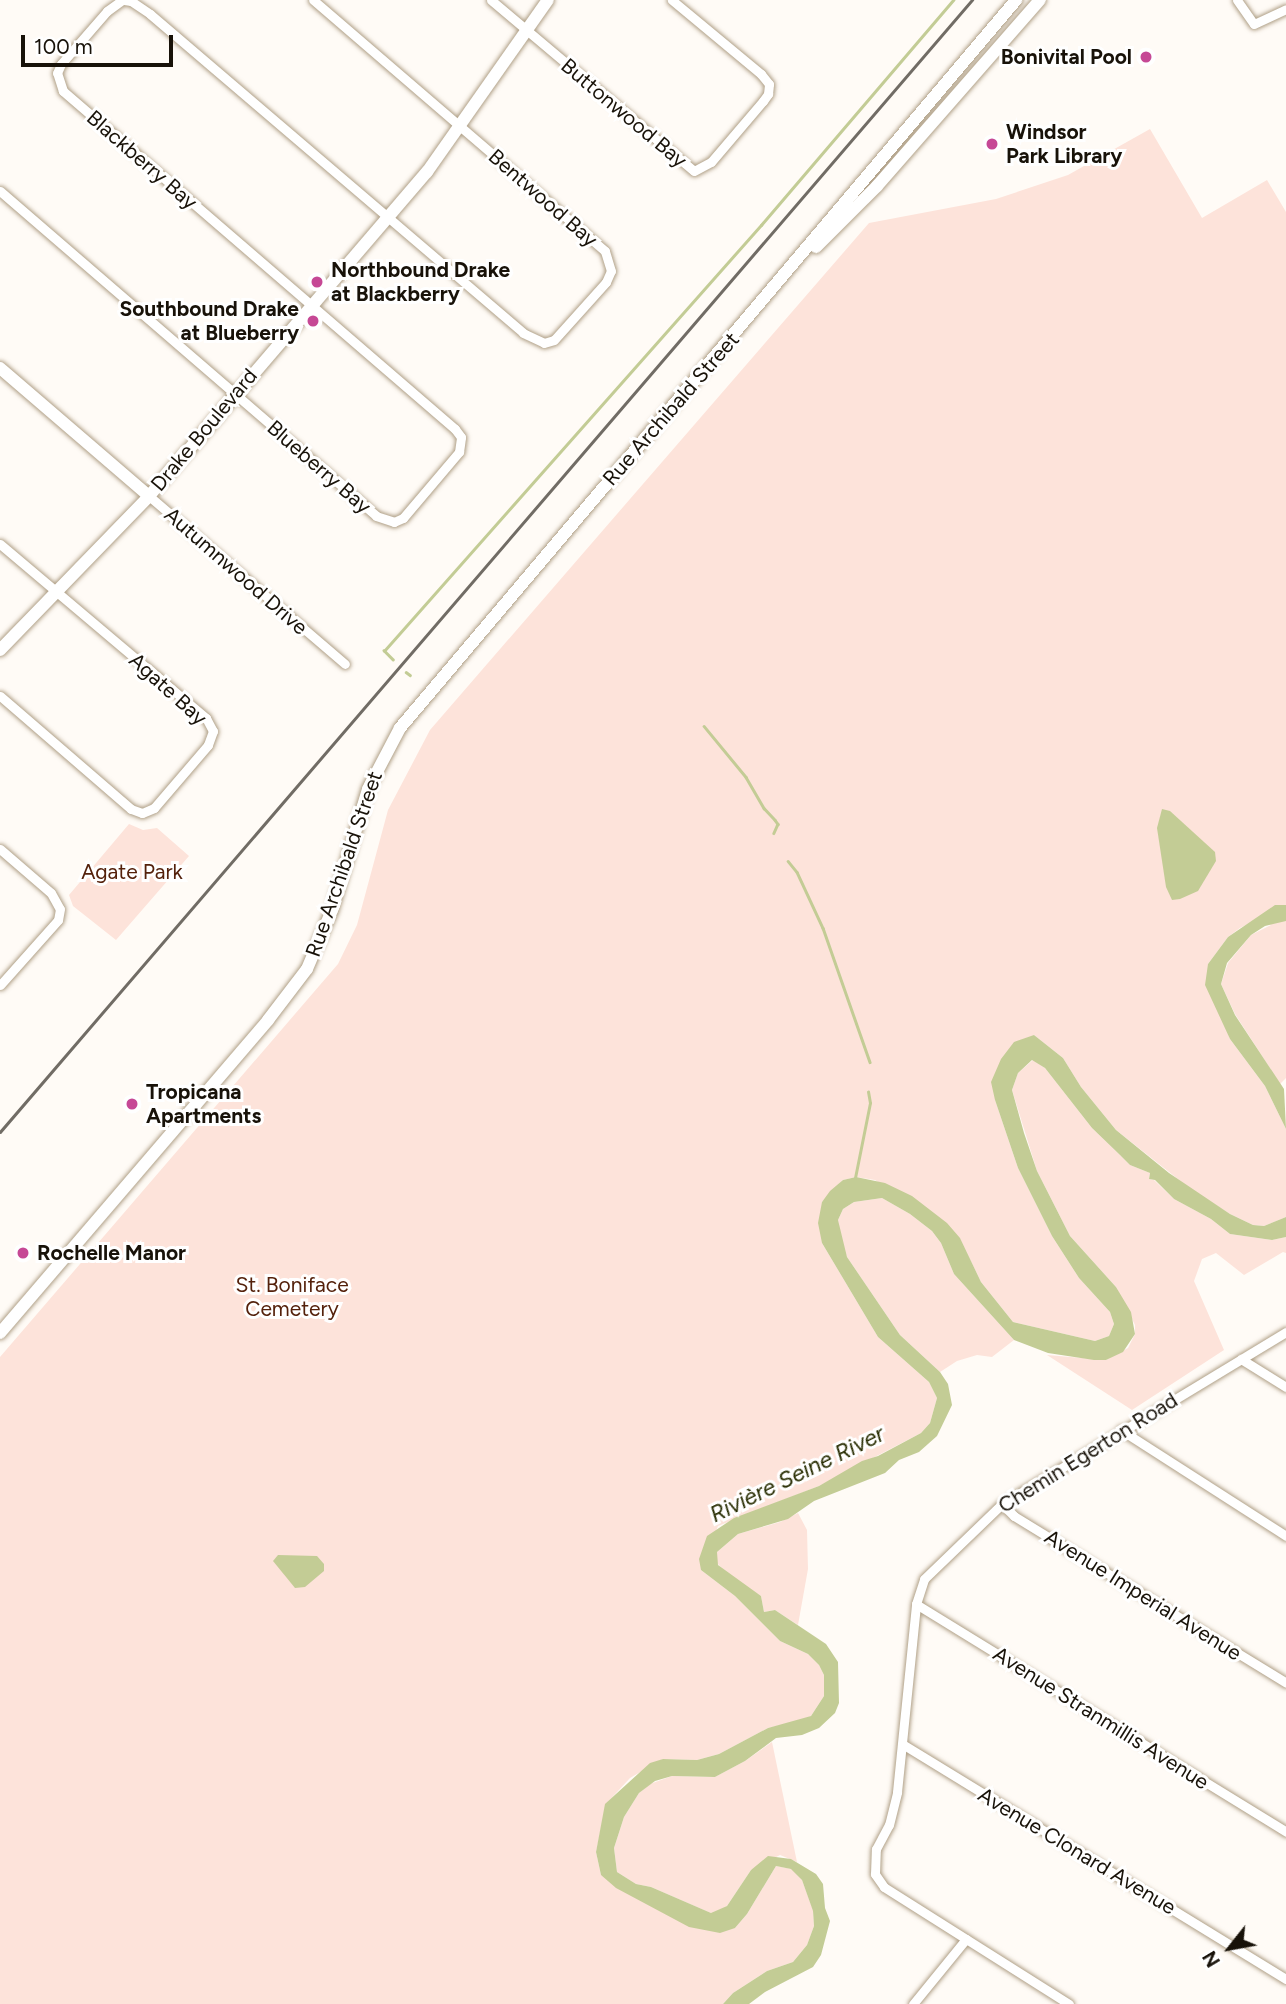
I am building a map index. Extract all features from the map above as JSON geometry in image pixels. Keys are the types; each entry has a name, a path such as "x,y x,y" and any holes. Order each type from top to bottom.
{"main road":[{"name":"Drake Boulevard","path":"0,650 149,496 427,172 548,0"},
{"name":"Rue Archibald Street","path":"0,1333 268,1020 307,969 332,910 368,789 400,728 1016,0"},
{"name":"Rue Archibald Street","path":"794,265 831,235 877,186 1040,0"},
{"name":"Autumnwood Drive","path":"0,369 149,496"}],"street":[{"name":"Blackberry Bay","path":"310,306 63,92 57,73 61,64 107,11 123,0 131,1 150,13 388,217"},
{"name":"Bentwood Bay","path":"313,0 605,251 611,271 606,282 554,340 544,343 532,340 388,217"},
{"path":"491,0 527,31"},
{"name":"Buttonwood Bay","path":"527,31 694,171 702,169 763,101 768,94 768,84 761,74 673,0"},
{"path":"1237,0 1254,24 1286,9"},
{"path":"0,191 234,395"},
{"name":"Blueberry Bay","path":"234,395 384,520 394,522 403,518 437,479 459,452 461,437 455,429 310,306"},
{"name":"Autumnwood Drive","path":"149,496 345,664"},
{"path":"0,544 56,593"},
{"name":"Agate Bay","path":"0,695 131,809 142,813 154,808 208,745 213,731 206,718 56,593"},
{"path":"0,849 51,893 60,909 58,920 0,985"},
{"name":"Chemin Egerton Road","path":"965,1939 884,1887 875,1874 873,1861 889,1825 904,1745 916,1604 924,1579 1002,1504 1286,1332"},
{"path":"1241,1359 1286,1387"},
{"path":"1121,1430 1286,1536"},
{"name":"Avenue Imperial Avenue","path":"1002,1504 1014,1516 1286,1683"},
{"name":"Avenue Stranmillis Avenue","path":"916,1604 1286,1832"},
{"name":"Avenue Clonard Avenue","path":"904,1745 1286,1979"},
{"path":"913,2004 965,1939 1069,2004"}],"green space":[{"name":"St. Boniface Cemetery","path":"1150,129 1202,218 1267,180 1286,212 1286,1078 1280,1084 1235,1014 1221,984 1228,963 1251,935 1271,925 1254,921 1228,937 1208,964 1208,980 1230,1039 1265,1086 1286,1129 1286,1217 1264,1226 1253,1225 1230,1214 1188,1187 1116,1130 1081,1087 1063,1058 1034,1035 995,1100 1018,1168 1052,1236 1079,1278 1110,1312 1114,1324 1109,1336 1095,1341 1013,1322 981,1282 960,1239 875,1180 856,1177 843,1180 822,1202 822,1243 878,1337 929,1382 937,1398 930,1423 921,1433 819,1486 718,1526 701,1570 735,1596 780,1641 808,1654 819,1665 824,1675 824,1696 811,1716 803,1720 768,1728 719,1754 697,1760 663,1759 630,1778 606,1804 596,1852 601,1875 735,1928 747,1914 776,1866 792,1869 802,1880 813,1910 814,1926 807,1945 793,1962 767,1971 733,1993 723,2004 0,2004 0,1357 338,964 357,925 388,810 430,730 869,223 996,199 1068,175"},
{"name":"Agate Park","path":"129,824 143,830 157,828 189,856 116,940 73,906 69,895"},
{"path":"1033,1060 1045,1068 1092,1128 1130,1165 1150,1173 1149,1179 1154,1180 1174,1199 1211,1219 1230,1234 1272,1240 1286,1237 1286,1253 1283,1252 1244,1275 1216,1253 1202,1259 1194,1281 1224,1350 1132,1410 1047,1355 1106,1360 1128,1348 1135,1334 1135,1325 1116,1287 1070,1236 1037,1171 1012,1090 1018,1073"},
{"path":"882,1198 932,1231 941,1243 954,1274 1014,1340 992,1357 977,1355 957,1361 940,1372 900,1335 847,1257 840,1239 838,1220 843,1209 854,1202"},
{"path":"798,1513 807,1530 808,1569 798,1625 775,1610 764,1612 761,1596 730,1577 716,1562 717,1552 738,1534 780,1522"},
{"path":"772,1742 797,1862 780,1855 751,1870 727,1906 713,1914 651,1887 636,1884 617,1872 614,1848 624,1817 639,1793 650,1784 672,1776 715,1777"}],"shaded area":[{"path":"1162,809 1170,811 1215,852 1216,861 1198,891 1180,899 1172,900 1166,887 1157,828"},
{"path":"1275,905 1286,905 1286,921 1265,926 1251,935 1227,963 1221,984 1235,1015 1284,1089 1286,1129 1265,1086 1230,1039 1205,985 1208,964 1228,937"},
{"path":"1034,1035 1063,1058 1081,1087 1116,1130 1169,1173 1230,1214 1253,1225 1264,1226 1286,1217 1286,1237 1272,1240 1230,1234 1211,1219 1174,1199 1155,1180 1149,1179 1150,1173 1130,1165 1092,1128 1045,1068 1032,1060 1018,1073 1012,1090 1024,1133 1037,1171 1070,1236 1116,1287 1131,1312 1135,1334 1123,1352 1106,1360 1094,1360 1048,1353 1014,1340 954,1274 941,1243 932,1231 910,1214 882,1198 854,1202 843,1209 838,1220 847,1257 900,1335 940,1372 948,1384 952,1405 937,1436 919,1452 899,1460 885,1473 814,1501 788,1519 738,1534 717,1552 718,1565 761,1596 764,1612 775,1610 826,1644 838,1662 839,1703 835,1713 819,1728 802,1735 776,1738 745,1761 715,1777 672,1776 655,1781 639,1793 624,1817 614,1848 617,1872 636,1884 651,1887 711,1913 727,1906 751,1870 768,1856 791,1859 816,1874 823,1884 825,1908 830,1921 821,1955 813,1967 765,1992 749,2004 723,2004 733,1993 767,1971 793,1962 807,1945 814,1926 813,1911 802,1880 791,1869 776,1866 747,1914 735,1928 720,1933 689,1927 616,1888 601,1875 596,1852 605,1804 650,1763 663,1759 697,1760 719,1754 768,1728 811,1716 824,1696 824,1675 819,1665 808,1654 780,1641 735,1596 701,1570 699,1559 707,1536 734,1518 819,1486 862,1461 878,1456 921,1433 930,1423 937,1398 929,1382 878,1337 822,1243 818,1223 822,1202 830,1191 843,1180 856,1177 885,1183 912,1196 947,1223 960,1238 981,1282 1013,1322 1095,1341 1109,1336 1114,1324 1110,1312 1079,1278 1052,1236 1018,1168 995,1100 991,1082 1001,1059 1014,1042"},
{"path":"278,1555 317,1556 324,1564 324,1571 305,1587 295,1588 273,1561"}],"waterway":[{"path":"393,660 384,651 761,225 953,0"},
{"path":"406,672 410,675"},
{"path":"704,726 746,777 764,808 778,824 774,833"},
{"path":"788,861 797,872 823,928 870,1062"},
{"path":"855,1178 870,1103 868,1092"}],"railway":[{"path":"0,1132 972,0"}],"place":[{"name":"Bonivital Pool","path":"1146,57"},
{"name":"Windsor Park Library","path":"992,144"},
{"name":"Northbound Drake at Blackberry","path":"317,282"},
{"name":"Southbound Drake at Blueberry","path":"313,321"},
{"name":"Tropicana Apartments","path":"132,1104"},
{"name":"Rochelle Manor","path":"23,1253"}],"water label":[{"name":"Rivière Seine River","path":"797,1474"}]}
